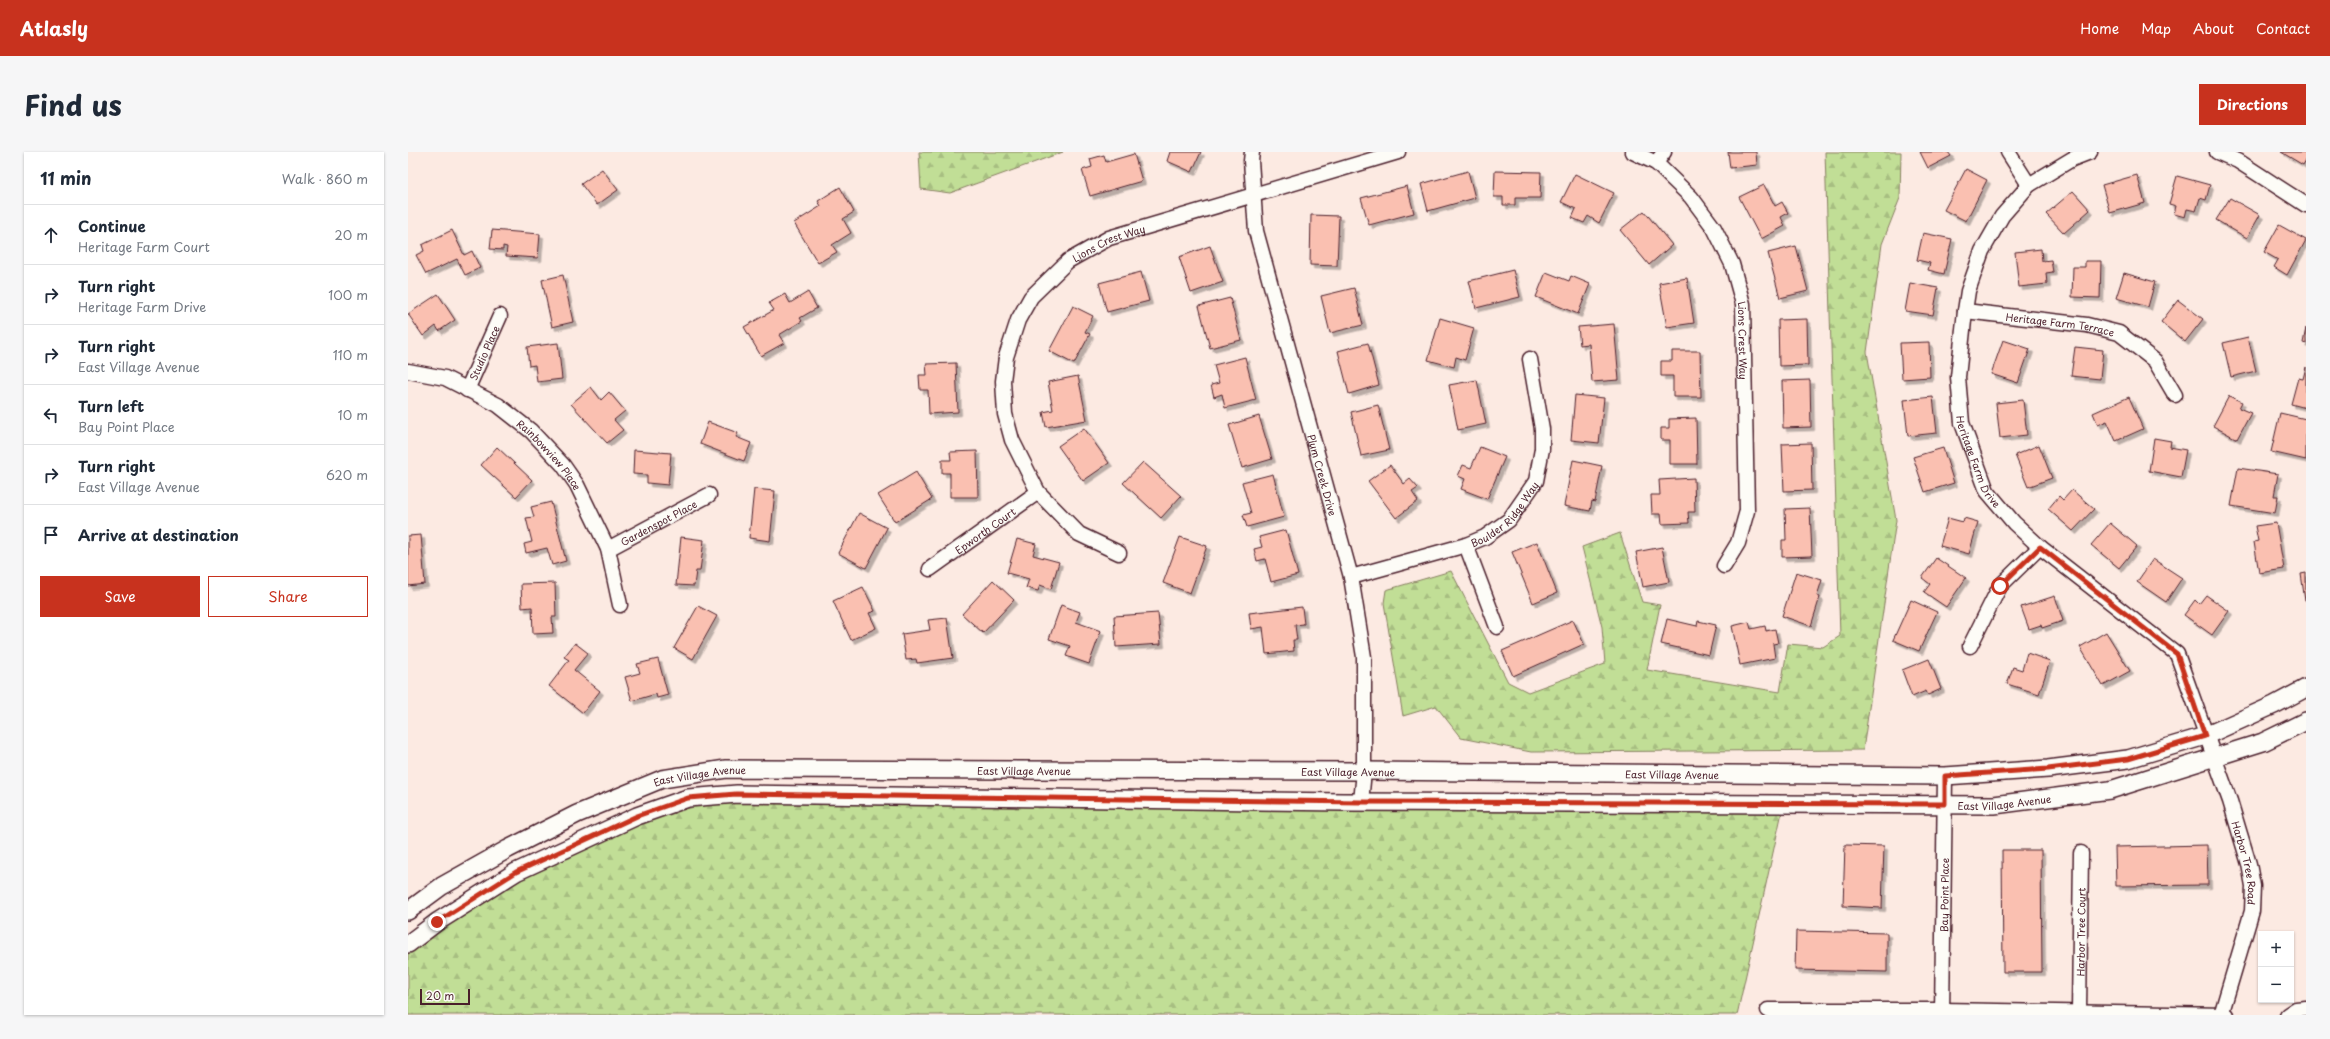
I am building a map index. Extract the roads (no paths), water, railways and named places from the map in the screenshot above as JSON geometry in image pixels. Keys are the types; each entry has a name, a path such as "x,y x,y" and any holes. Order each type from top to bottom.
{"street":[{"name":"Plum Creek Drive","path":"1252,152 1256,231 1351,577 1364,658 1364,771 1361,802"},
{"name":"Lions Crest Way","path":"1120,553 1079,534 1038,492 1012,440 1005,414 1003,380 1006,357 1018,320 1031,297 1068,261 1109,238 1398,152"},
{"name":"Lions Crest Way","path":"1632,152 1660,158 1714,228 1732,264 1743,304 1747,511 1738,543 1724,566"},
{"path":"2008,152 2029,184"},
{"name":"Heritage Farm Drive","path":"2090,152 2072,160 2029,184 2002,216 1982,251 1968,291 1964,311 1958,377 1962,423 1971,451 1987,491 2014,524 2040,547 2177,654 2205,736"},
{"path":"2216,152 2238,161 2306,205"},
{"name":"Heritage Farm Terrace","path":"1964,311 2087,325 2119,333 2155,361 2175,395"},
{"name":"Studio Place","path":"467,390 500,316"},
{"name":"Boulder Ridge Way","path":"1351,577 1466,545 1485,537 1509,520 1536,481 1542,449 1542,429 1530,359"},
{"name":"Rainbowview Place","path":"408,371 445,378 498,405 531,432 563,465 577,485 608,549 620,605"},
{"name":"Epworth Court","path":"930,569 1038,492"},
{"name":"Gardenspot Place","path":"608,549 709,495"},
{"path":"1466,545 1497,627"},
{"path":"1970,646 2000,586 2040,547"},
{"name":"East Village Avenue","path":"408,911 442,886 508,849 577,814 662,779 719,770 1364,771 1945,776 2048,769 2128,759 2205,736 2274,705 2306,688"},
{"name":"East Village Avenue","path":"408,944 437,922 516,872 637,816 688,798 736,794 1361,802 1994,805 2110,790 2214,759 2263,742 2306,721"},
{"name":"Harbor Tree Road","path":"2205,736 2249,864 2253,886 2252,911 2223,1015"},
{"name":"Bay Point Place","path":"1942,1012 1945,776"},
{"name":"Harbor Tree Court","path":"2079,1012 2081,853"},
{"path":"2287,1015 2296,1009 2306,1008"},
{"path":"1768,1010 2079,1012 2223,1015"}]}
